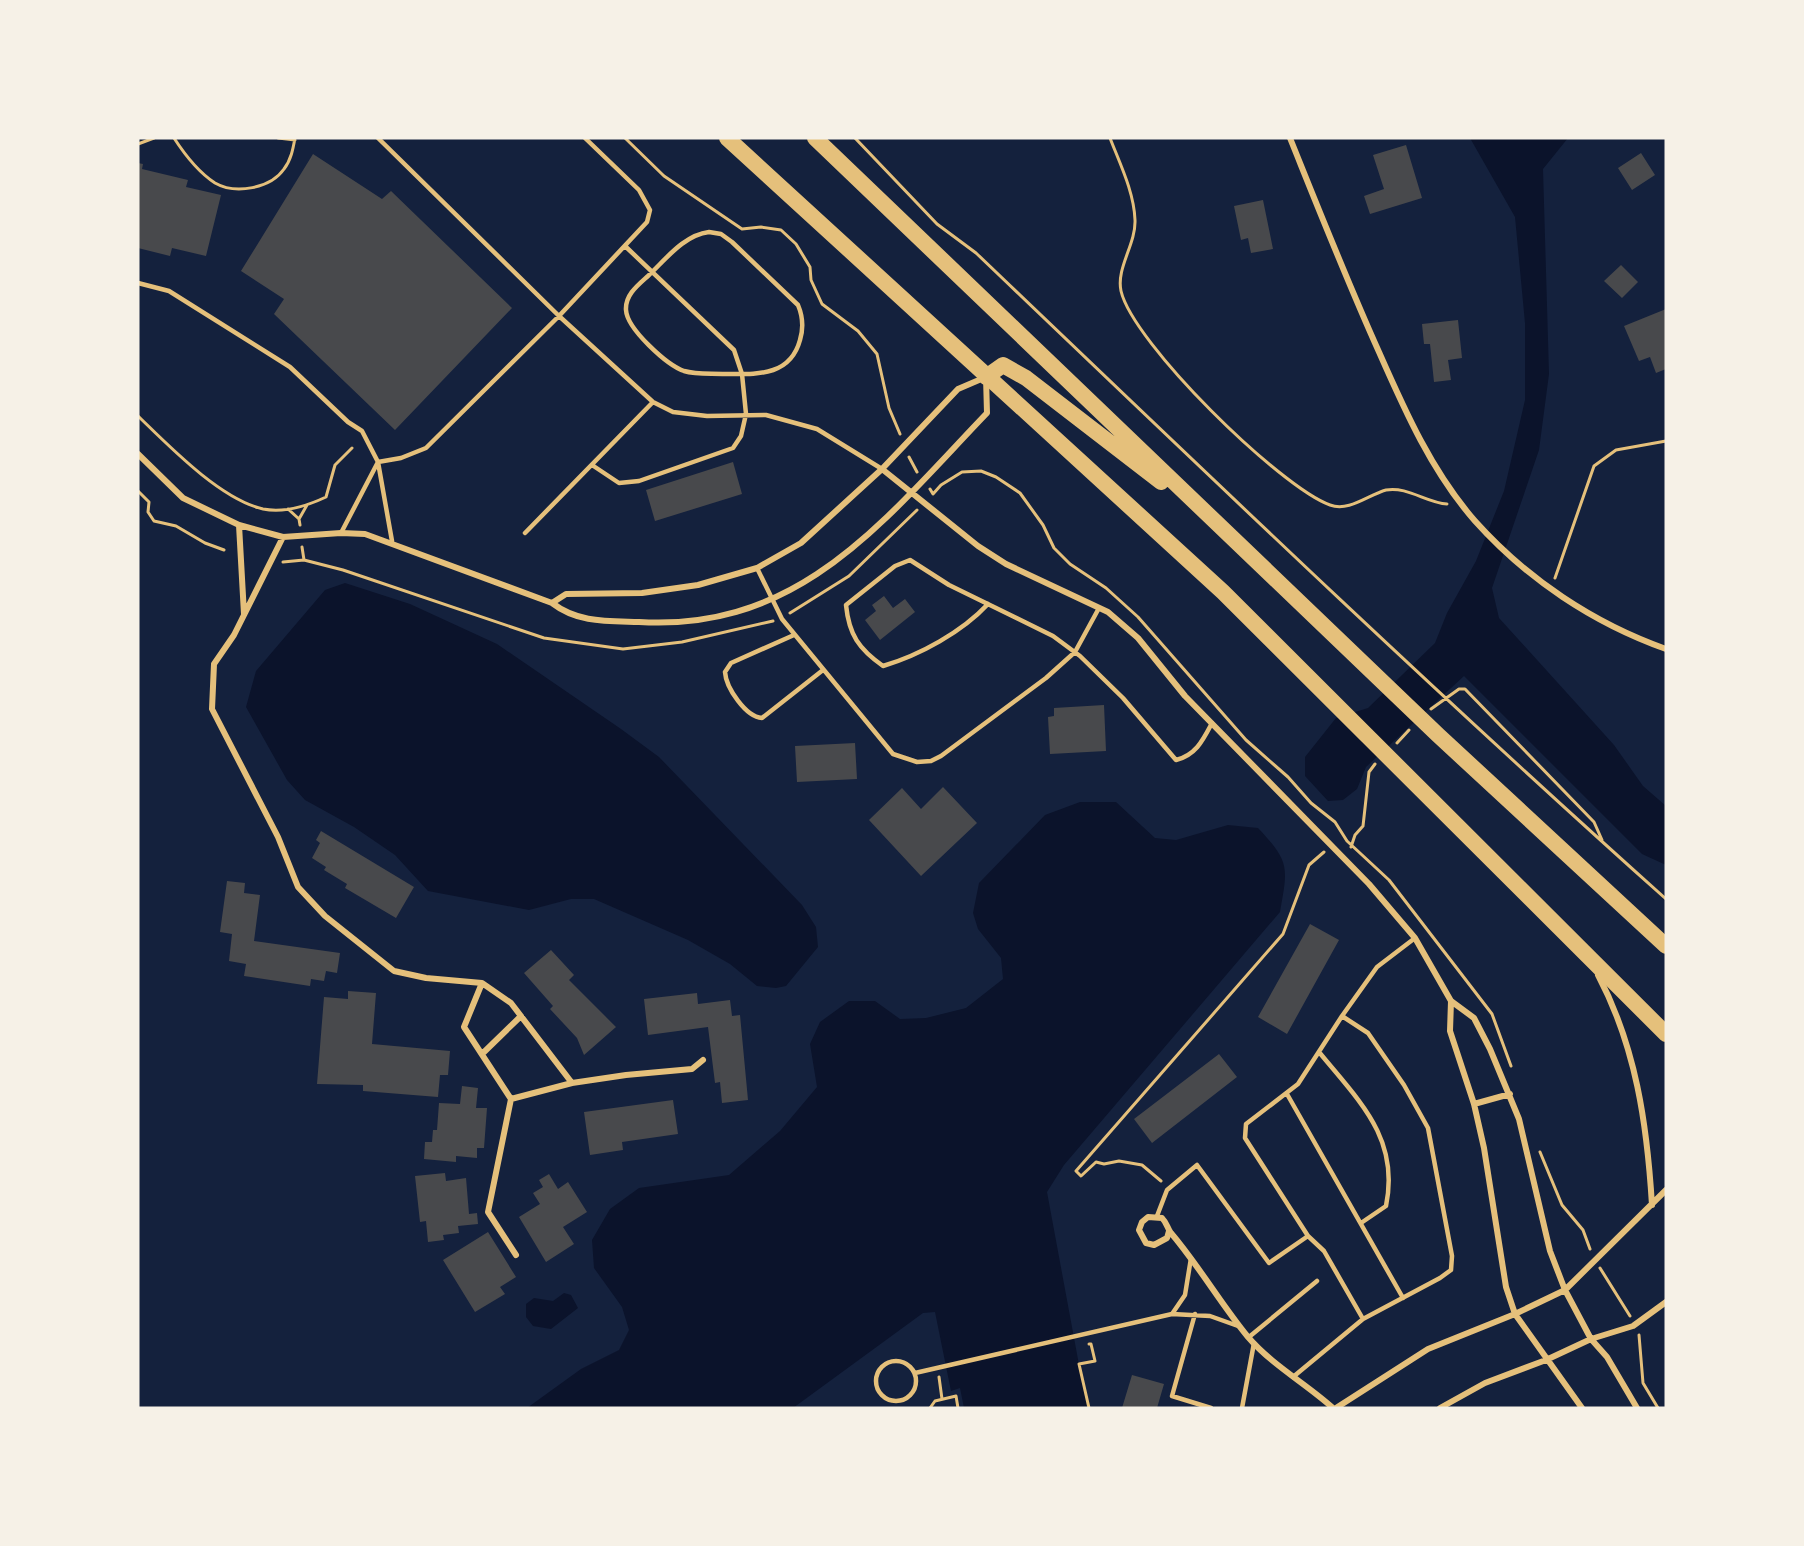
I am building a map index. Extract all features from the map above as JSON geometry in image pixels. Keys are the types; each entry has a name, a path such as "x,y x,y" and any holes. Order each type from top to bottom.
{"highway":[{"path":"727,138 1223,592 1666,1034"},
{"path":"815,138 1438,735 1666,945"},
{"path":"986,377 1003,365 1026,378 1229,533"},
{"path":"1587,953 1666,1021"}],"street":[{"path":"1290,138 1343,272 1403,407 1425,448 1463,505 1508,554 1551,589 1609,624 1666,649"},
{"path":"138,454 183,498 238,525 283,537 341,532 365,534 392,541 552,603 568,615 604,620 673,624 728,616 772,600 829,568 912,493 987,413 986,377 958,389 882,469 801,543 757,568 698,585 642,593 566,594 552,603"},
{"path":"882,469 978,546 1006,564 1108,612 1138,638 1185,696 1336,850 1415,938 1451,1001 1474,1018 1510,1094 1530,1161 1550,1251 1565,1290 1591,1339 1607,1357 1637,1408"},
{"path":"238,525 244,616"},
{"path":"283,537 244,616 214,664 212,709 278,837 298,887 325,916 394,971 426,978 482,983 511,1003 572,1083"},
{"path":"1587,953 1614,1006 1627,1040 1638,1087 1649,1160 1652,1205"},
{"path":"482,983 464,1028 511,1098 488,1212 516,1255"},
{"path":"1451,1001 1450,1031 1474,1104 1506,1287 1515,1314 1582,1408"},
{"path":"482,1054 521,1016"},
{"path":"511,1098 572,1083 692,1069 703,1060"},
{"path":"1474,1104 1510,1094"},
{"path":"1169,1231 1161,1244 1146,1243 1141,1237 1142,1222 1148,1217 1157,1216 1168,1223 1169,1231 1191,1256 1254,1343 1293,1377 1335,1408 1428,1349 1515,1314 1565,1290 1666,1190"},
{"path":"1440,1408 1485,1383 1546,1360 1591,1339 1633,1326 1666,1302"}],"lane":[{"path":"378,138 559,316 653,402 673,412 708,416 766,415 817,429 882,469"},
{"path":"378,462 400,458 426,448 559,316 647,222 650,210 639,190 585,138"},
{"path":"718,232 732,242 791,296 803,317 802,332 795,353 781,368 768,372 742,374 696,374 683,371 669,363 629,321 627,302 635,288 691,236 698,233 718,232"},
{"path":"592,465 619,483 639,481 733,448 741,436 746,414 742,374 734,350 728,341 625,246"},
{"path":"138,283 169,291 290,367 348,422 362,431 378,462 392,541"},
{"path":"525,533 653,402"},
{"path":"341,532 378,462"},
{"path":"988,604 960,628 898,662 883,666 863,652 848,623 846,605 895,566 910,560 949,585 988,604 1053,636 1075,652 1123,698 1176,760 1188,756 1202,743 1212,723"},
{"path":"757,568 772,600 794,635 893,754 917,762 931,761 1047,678 1075,652 1099,608"},
{"path":"794,635 731,663 725,672 729,688 750,712 762,718 824,670"},
{"path":"1362,1319 1324,1251 1308,1236 1245,1138 1246,1124 1298,1084 1377,967 1415,938"},
{"path":"1293,1377 1362,1319 1451,1270 1452,1256 1428,1128 1404,1085 1368,1033 1342,1016"},
{"path":"1319,1053 1368,1112 1387,1149 1391,1182 1386,1206 1360,1223"},
{"path":"1287,1094 1403,1298"},
{"path":"1157,1216 1167,1190 1197,1165 1269,1263 1308,1236"},
{"path":"1172,1314 1185,1295 1191,1256"},
{"path":"1249,1337 1317,1281"},
{"path":"915,1373 1172,1314 1195,1314 1241,1327"},
{"path":"1195,1314 1172,1396 1211,1408"},
{"path":"1242,1408 1254,1343"},
{"path":"892,1362 905,1363 915,1373 916,1386 910,1397 904,1400 892,1401 878,1389 876,1383 880,1369 892,1362"}],"path":[{"path":"141,138 143,142"},
{"path":"138,144 154,138"},
{"path":"174,138 198,169 217,184 232,189 247,189 273,180 283,171 291,158 295,139 278,138"},
{"path":"855,138 936,224 976,253 1210,479 1408,661 1521,769 1666,899"},
{"path":"1110,138 1130,190 1136,221 1122,272 1120,287 1124,302 1146,338 1195,395 1281,474 1331,506 1347,507 1388,490 1406,492 1443,504 1463,505"},
{"path":"138,416 203,477 262,509 288,509 307,505 326,497 335,465 352,448"},
{"path":"1551,589 1594,466 1616,450 1666,441"},
{"path":"138,491 149,502 148,512 154,521 159,524 176,526 205,543 224,550"},
{"path":"300,527 299,519 307,505"},
{"path":"288,509 299,519"},
{"path":"278,563 304,560 302,547"},
{"path":"1459,689 1465,689 1594,822 1604,843"},
{"path":"1167,1190 1148,1167 1133,1162 1096,1162 1080,1176 1076,1171 1284,934 1309,865 1321,852 1350,847 1354,835 1363,825 1369,772"},
{"path":"1639,1335 1643,1383 1658,1408"},
{"path":"1089,1408 1079,1364 1095,1360 1091,1344"},
{"path":"939,1376 942,1399"},
{"path":"930,1408 942,1399 956,1396 958,1408"}],"water":[{"path":"1470,138 1568,138 1543,169 1549,374 1539,450 1492,588 1499,618 1614,745 1643,786 1666,806 1666,865 1642,854 1464,676 1366,767 1357,789 1343,800 1328,801 1305,776 1305,757 1336,718 1368,708 1435,643 1447,613 1476,561 1504,491 1525,400 1525,323 1515,217"},
{"path":"345,583 410,604 497,644 659,757 802,905 816,927 818,947 786,986 776,988 757,986 730,964 688,940 594,899 571,899 529,910 428,891 395,855 354,827 305,800 287,780 246,707 256,671 325,590"},
{"path":"1080,802 1116,802 1155,838 1176,840 1228,825 1258,828 1276,849 1284,866 1285,875 1280,912 1064,1165 1047,1192 1087,1408 964,1408 960,1388 951,1391 935,1312 923,1313 793,1408 527,1408 581,1369 619,1350 629,1330 622,1307 594,1268 592,1240 610,1209 639,1188 729,1175 780,1131 817,1087 810,1044 820,1022 849,1001 875,1001 900,1019 926,1018 966,1008 1003,979 1001,958 978,929 973,913 979,883 1045,815"},
{"path":"564,1293 571,1295 578,1308 551,1329 533,1326 526,1317 526,1304 534,1298 553,1301"}],"building":[{"path":"1406,145 1422,198 1370,214 1364,196 1384,189 1373,155"},
{"path":"1641,153 1655,175 1632,190 1618,168"},
{"path":"313,154 382,199 391,191 512,308 395,430 274,314 284,299 241,271"},
{"path":"138,163 143,164 142,169 188,180 186,187 221,195 206,256 172,248 170,256 138,248"},
{"path":"1263,200 1273,249 1251,253 1248,238 1241,240 1234,206"},
{"path":"1621,265 1638,282 1622,298 1604,281"},
{"path":"1666,309 1666,369 1656,373 1650,357 1639,361 1624,326"},
{"path":"1458,320 1462,358 1448,360 1451,380 1434,382 1430,344 1424,344 1422,324"},
{"path":"733,462 742,494 655,521 646,490"},
{"path":"884,596 893,608 905,599 915,612 880,640 865,620 876,611 872,605"},
{"path":"1104,705 1106,751 1050,754 1048,717 1054,716 1054,708"},
{"path":"855,743 857,779 797,782 795,746"},
{"path":"943,787 977,823 921,876 869,820 902,788 921,809"},
{"path":"321,831 414,887 396,918 345,888 347,884 324,870 326,867 312,858 320,843 316,840"},
{"path":"227,881 245,883 244,893 260,895 254,941 340,953 337,973 326,971 324,981 311,979 310,986 244,976 246,964 229,961 232,934 220,932"},
{"path":"1310,924 1339,940 1287,1034 1258,1017"},
{"path":"551,950 574,975 569,980 616,1027 584,1055 577,1038 550,1009 553,1006 524,973"},
{"path":"348,991 376,993 372,1044 450,1051 448,1075 440,1075 438,1097 363,1091 363,1085 317,1084 324,997 348,999"},
{"path":"697,993 698,1004 730,1000 732,1016 740,1015 748,1100 722,1103 720,1082 715,1083 708,1027 648,1035 644,999"},
{"path":"1219,1054 1237,1077 1152,1143 1134,1119"},
{"path":"462,1086 478,1088 476,1108 487,1108 484,1148 477,1148 477,1158 456,1156 456,1162 424,1159 425,1142 432,1142 433,1130 437,1130 439,1103 460,1104"},
{"path":"673,1100 678,1134 622,1142 623,1150 590,1155 584,1112"},
{"path":"445,1173 446,1181 466,1178 469,1214 477,1213 478,1224 458,1226 459,1233 443,1235 444,1240 428,1242 426,1221 420,1222 415,1176"},
{"path":"549,1174 558,1189 568,1182 587,1212 563,1227 574,1244 546,1262 519,1217 540,1204 533,1193 543,1187 539,1180"},
{"path":"488,1232 516,1277 500,1287 505,1294 475,1312 443,1260"},
{"path":"1132,1375 1164,1384 1157,1408 1122,1408"}]}
